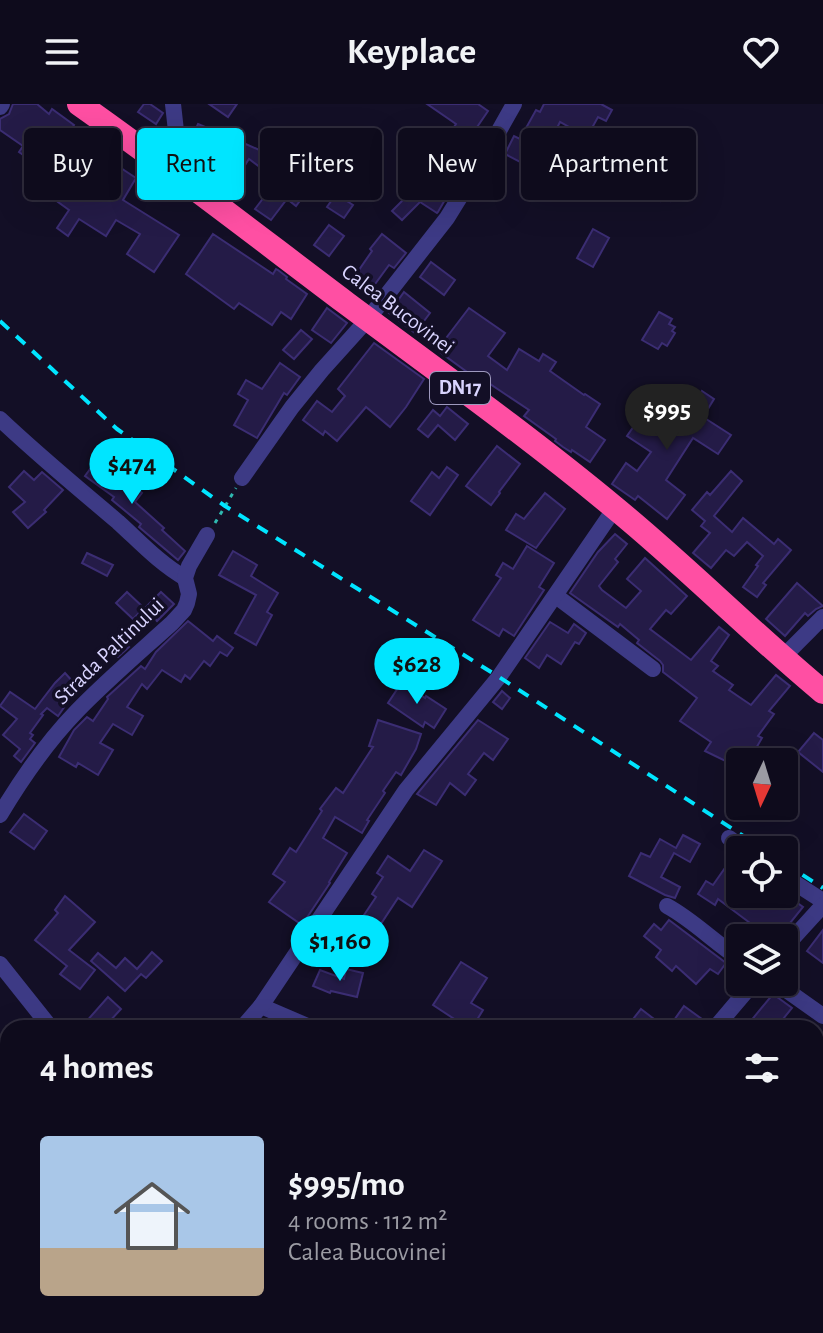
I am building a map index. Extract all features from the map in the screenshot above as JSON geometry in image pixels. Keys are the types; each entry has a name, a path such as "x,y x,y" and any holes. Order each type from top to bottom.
{"highway":[{"name":"Calea Bucovinei","path":"79,104 137,145"},
{"name":"Calea Bucovinei","path":"212,200 615,508 823,692"}],"street":[{"path":"173,104 176,128"},
{"path":"242,478 322,370 368,319 447,218 514,104"},
{"path":"0,419 153,556 185,578"},
{"path":"249,1020 406,790 499,677 615,508"},
{"name":"Strada Paltinului","path":"0,815 58,732 87,700 184,610 189,594 185,578 207,535"},
{"path":"556,596 653,669"},
{"path":"782,658 823,617"},
{"path":"798,886 823,903 798,932"},
{"path":"667,906 726,949"},
{"path":"0,964 45,1020"},
{"path":"722,1020 742,996"},
{"path":"795,996 823,1016"},
{"path":"261,1006 291,1020"}],"path":[{"path":"207,535 242,478"}],"building":[{"path":"13,104 37,104 49,114 52,109 74,125 72,128 24,128 24,156 19,152 23,146 0,130 0,119 9,114"},
{"path":"144,104 150,104 163,113 156,124 138,112"},
{"path":"209,104 237,104 228,117"},
{"path":"427,104 478,104 488,111 476,128 453,128 456,124"},
{"path":"544,104 601,104 612,110 606,121 598,117 592,128 571,128 560,122 557,128 526,128 536,110 540,112"},
{"path":"514,136 520,139 521,162 505,154"},
{"path":"244,143 260,150 260,167 249,159 244,167"},
{"path":"121,168 136,178 123,200 179,235 154,272 127,254 140,234 116,220 106,236 79,219 68,236 57,228 69,210 58,202 121,200"},
{"path":"262,200 286,200 271,220 255,209"},
{"path":"332,200 345,200 353,205 344,218 327,207"},
{"path":"403,200 445,200 437,213 420,202 402,220 392,211"},
{"path":"329,225 344,236 329,256 314,245"},
{"path":"593,229 609,238 593,267 577,258"},
{"path":"213,234 273,274 278,270 307,294 291,319 281,312 272,325 239,303 234,309 186,274"},
{"path":"382,234 406,253 394,268 389,265 367,295 350,283"},
{"path":"431,262 455,280 444,295 420,277"},
{"path":"404,292 430,313 415,333 389,313"},
{"path":"327,308 347,323 331,343 312,330"},
{"path":"469,308 505,333 488,356 507,370 519,349 539,361 543,354 556,362 550,371 600,404 586,427 605,440 590,462 563,447 524,416 529,410 487,382 485,385 437,350"},
{"path":"659,312 672,319 669,324 675,327 672,331 675,333 667,346 662,343 658,349 642,340"},
{"path":"301,330 312,339 294,359 283,350"},
{"path":"374,343 424,379 390,427 366,407 337,441 325,431 323,435 303,420 317,401 332,412 345,396 338,389"},
{"path":"280,363 300,377 287,395 284,393 257,438 234,425 248,400 238,394 246,380 262,389"},
{"path":"702,391 714,399 703,417 731,435 718,454 693,438 666,480 685,495 667,519 638,496 635,500 612,484 626,463 637,471 651,452 627,436 650,403 669,415 673,409 685,417"},
{"path":"447,407 468,424 455,440 438,425 428,437 418,429 433,410 440,416"},
{"path":"497,446 520,464 491,505 466,486"},
{"path":"96,461 142,493 135,502 185,551 178,560 139,527 141,524 112,500 114,497 85,476"},
{"path":"447,467 458,475 430,515 411,501 432,472 439,478"},
{"path":"24,471 34,480 42,472 63,490 44,510 46,512 28,528 13,512 25,502 9,487"},
{"path":"731,471 742,481 714,516 732,532 743,518 774,544 778,539 791,550 763,583 766,585 757,597 743,587 763,556 747,542 734,556 726,550 711,568 693,553 710,533 701,526 705,521 692,510"},
{"path":"545,493 565,509 536,548 506,530 516,514 524,519"},
{"path":"615,534 627,544 615,559 618,562 599,586 626,608 641,591 627,579 645,558 687,596 671,614 666,610 650,629 691,660 719,627 729,635 711,661 718,666 713,671 733,685 729,690 751,705 776,675 790,686 769,711 774,714 758,736 762,738 756,748 726,748 726,761 705,751 711,742 680,721 697,698 663,672 660,661 637,643 639,640 620,624 618,627 570,593 598,552"},
{"path":"527,546 554,563 539,587 544,590 514,636 503,629 499,636 473,620 501,578 496,575 503,563 513,569"},
{"path":"233,551 257,565 251,576 278,593 267,612 272,615 256,645 235,633 256,595 219,575"},
{"path":"87,553 113,565 107,576 82,563"},
{"path":"797,583 823,606 808,616 805,613 785,636 766,619"},
{"path":"127,592 144,608 133,619 116,603"},
{"path":"161,592 174,604 157,621 144,609"},
{"path":"188,621 213,641 217,636 233,648 227,656 220,652 210,666 204,661 190,679 185,675 181,682 162,670 147,689 142,684 127,707 143,716 132,735 113,724 100,743 113,750 98,775 78,763 76,767 59,757 74,730 87,717 93,721 107,697 141,666 145,669 156,652"},
{"path":"550,622 568,633 574,624 586,633 579,644 575,642 561,664 547,655 539,668 525,658"},
{"path":"118,636 129,647 118,657 107,647"},
{"path":"65,673 74,683 57,699 65,706 58,716 47,708 41,714 30,733 33,735 30,739 35,743 21,762 14,756 20,749 3,735 17,719 0,706 10,692 35,709"},
{"path":"402,682 446,709 434,728 425,722 423,727 388,703"},
{"path":"502,691 510,698 502,709 493,702"},
{"path":"378,720 421,734 416,749 401,775 396,772 383,791 385,793 362,833 335,817 323,838 347,853 302,925 269,902 285,882 273,874 290,848 296,852 322,811 320,809 336,788 343,793 373,747 369,746"},
{"path":"478,720 508,739 493,760 484,753 468,774 476,780 465,795 450,783 436,805 417,794"},
{"path":"814,733 823,740 823,772 798,752"},
{"path":"24,814 47,831 34,849 10,832"},
{"path":"683,835 700,844 690,862 674,853 661,877 680,887 675,898 629,876 641,853 650,857 660,839 676,848"},
{"path":"424,850 442,861 412,907 398,898 373,936 376,937 367,952 332,934 344,916 358,924 376,897 372,894 383,877 377,873 388,856 410,871"},
{"path":"726,867 726,905 718,899 715,905 698,894 706,881 713,885"},
{"path":"65,896 95,922 69,950 95,970 80,989 60,974 67,966 35,940 58,913 55,910"},
{"path":"798,903 803,907 789,924 750,923 730,908 798,908"},
{"path":"669,920 726,963 718,974 710,969 696,984 676,966 672,971 656,957 661,950 644,936 654,924 661,930"},
{"path":"823,930 823,963 807,951"},
{"path":"152,952 162,961 146,978 141,974 125,991 91,961 98,953 116,968 125,958 137,969"},
{"path":"461,962 487,978 471,1003 483,1010 477,1020 456,1020 433,1005"},
{"path":"346,969 363,973 357,997 330,993 313,986 320,970 344,979"},
{"path":"771,996 776,996 792,1008 784,1020 752,1020"},
{"path":"108,997 121,1009 111,1020 88,1020"},
{"path":"684,1006 703,1020 674,1020"},
{"path":"641,1009 654,1019 653,1020 632,1020"}],"railway":[{"path":"0,321 117,429 225,506 499,677 743,836"},
{"path":"798,872 823,888"}]}
